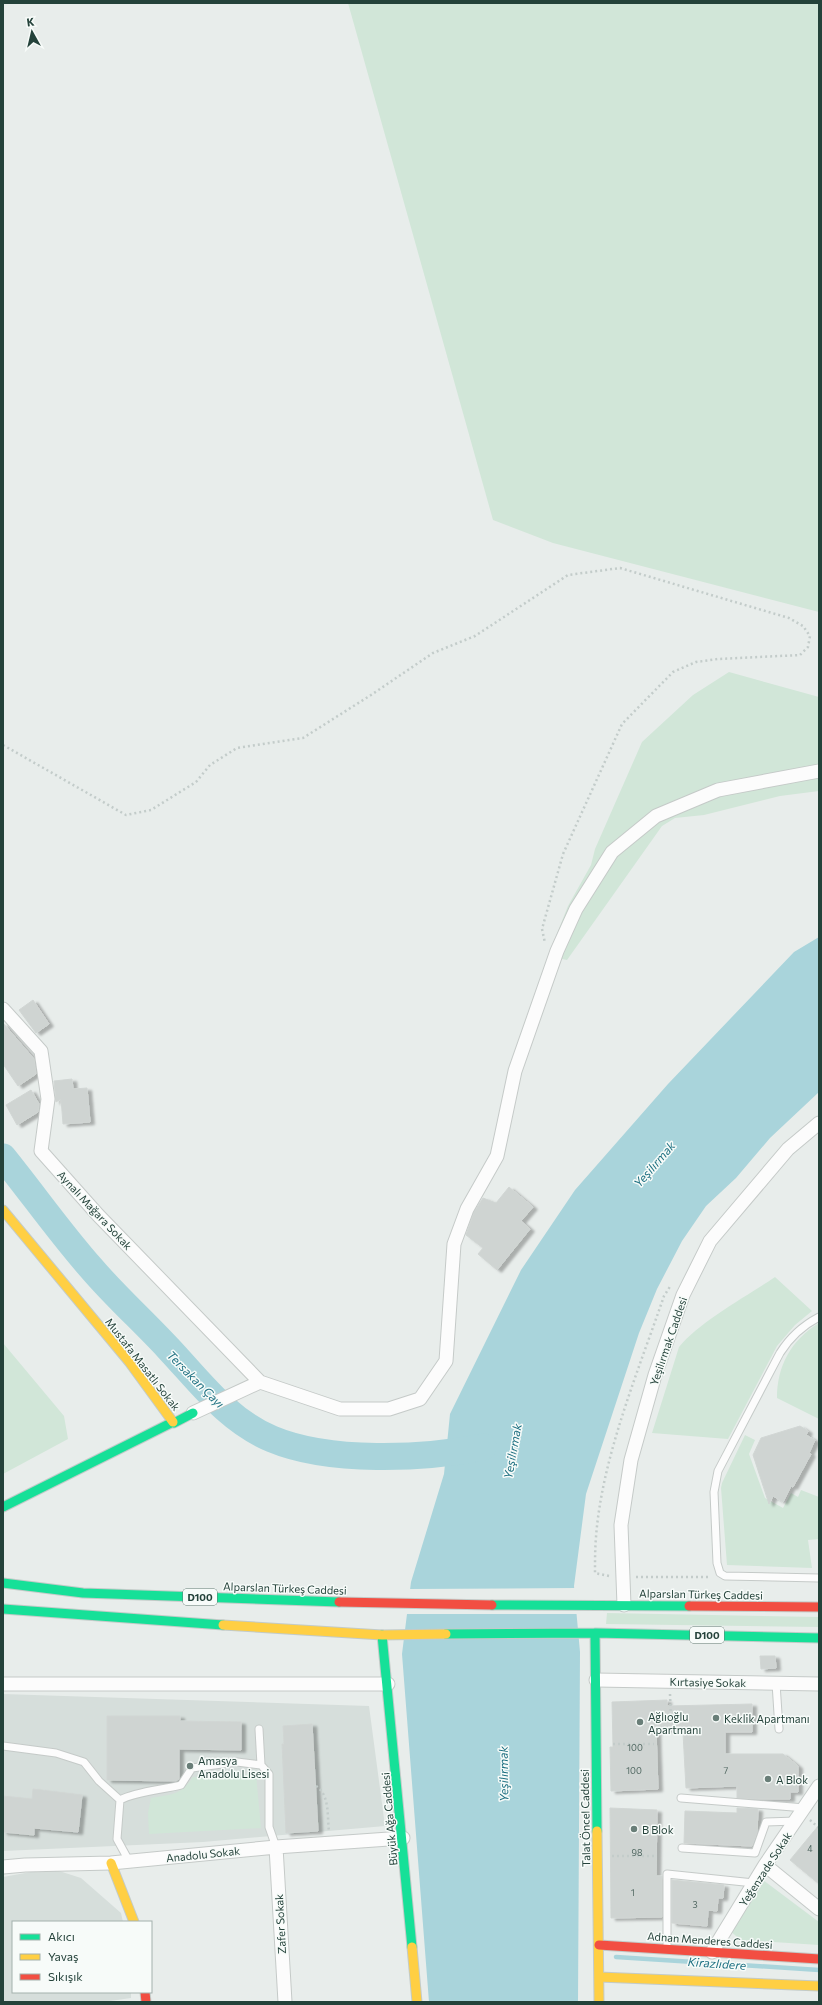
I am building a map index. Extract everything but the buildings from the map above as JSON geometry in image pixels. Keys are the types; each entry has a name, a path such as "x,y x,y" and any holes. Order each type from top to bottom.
{"main road":[{"name":"Mustafa Masatlı Sokak","path":"3,1210 130,1363 174,1423 3,1506"},
{"path":"174,1423 193,1413"},
{"name":"Alparslan Türkeş Caddesi","path":"3,1583 83,1593 399,1604 582,1604 819,1607"},
{"name":"D100","path":"3,1609 133,1620 382,1635 595,1633 819,1638"},
{"name":"Talat Öncel Caddesi","path":"595,1633 599,2002"},
{"name":"Büyük Ağa Caddesi","path":"382,1635 403,1838 417,2002"},
{"path":"111,1863 134,1921"},
{"name":"Adnan Menderes Caddesi","path":"599,1945 819,1959"},
{"path":"599,1977 819,1986"}],"street":[{"path":"193,1413 260,1382 340,1409 389,1409 420,1398 446,1362 454,1244 466,1209 497,1156 515,1071 551,969 576,909 612,852 656,816 718,790 819,770"},
{"name":"Aynalı Mağara Sokak","path":"3,1008 41,1051 48,1099 40,1151 98,1215 260,1382"},
{"name":"Yeşilırmak Caddesi","path":"624,1605 621,1525 631,1460 655,1376 683,1296 710,1241 788,1149 819,1123"},
{"name":"Kırtasiye Sokak","path":"596,1680 818,1686"},
{"path":"3,1684 388,1684"},
{"name":"Yeğenzade Sokak","path":"712,1952 765,1865 819,1786"},
{"name":"Anadolu Sokak","path":"3,1868 25,1865 111,1863 276,1847 403,1838"},
{"name":"Zafer Sokak","path":"276,1847 285,2002"},
{"path":"765,1865 819,1909"}],"lane":[{"path":"819,1317 805,1326 787,1342 718,1470 714,1492 717,1563 720,1573 725,1576 819,1578"},
{"path":"776,1684 779,1729"},
{"path":"259,1729 261,1765 269,1774 270,1827 276,1847"},
{"path":"3,1746 56,1753 84,1762 99,1781 120,1800"},
{"path":"120,1800 131,1794 155,1791 181,1785 192,1768 237,1762 261,1765"},
{"path":"681,1798 805,1808"},
{"path":"120,1800 117,1839 128,1861"},
{"path":"682,1848 755,1853 766,1822 796,1821"},
{"path":"667,1949 667,1874 754,1883"}],"path":[{"path":"3,745 126,815 152,810 196,782 210,765 237,748 303,738 371,695 433,653 475,636 568,575 620,568 789,618 803,626 810,636 808,647 800,655 718,659 696,662 673,672 622,724 563,854 542,929 551,969"},
{"path":"623,1578 725,1576"},
{"path":"670,1682 670,1720"},
{"path":"597,1744 654,1744"},
{"path":"316,1786 320,1788 327,1800 331,1843"},
{"path":"598,1855 654,1856"}],"shaded area":[{"name":"Amasya Anadolu Lisesi","path":"3,1694 369,1706 385,1826 203,1842 3,1851"},
{"path":"47,1869 81,1878 121,1913 123,1921 12,1921 12,1993 131,1993 131,1998 103,2002 3,2002 3,1877"}],"green space":[{"path":"348,3 819,3 819,612 553,543 493,520"},
{"path":"729,672 819,697 819,791 780,796 704,815 675,818 662,826 567,960 548,956 568,906 591,865 595,849 642,742 693,695"},
{"path":"775,1277 812,1311 795,1325 777,1346 728,1439 652,1433 679,1347 698,1328"},
{"path":"819,1323 819,1419 777,1398 783,1365 793,1346 801,1337"},
{"path":"3,1343 64,1416 68,1439 3,1474"},
{"path":"745,1435 755,1440 749,1454 765,1498 783,1508 791,1493 798,1497 801,1490 819,1497 819,1539 808,1540 812,1568 727,1565 721,1488"},
{"path":"607,1613 819,1617 819,1627 606,1624"},
{"path":"256,1774 261,1828 149,1834 148,1813 151,1798 170,1795 180,1791 193,1777"},
{"path":"763,1880 819,1922 819,1945 741,1940 730,1931"}],"water":[{"name":"Yeşilırmak","path":"819,937 819,1092 770,1138 736,1178 706,1206 682,1241 657,1289 639,1333 586,1494 574,1586 580,1652 578,2002 429,2002 402,1654 411,1582 444,1474 450,1414 521,1270 575,1190 668,1084 794,952"}],"pier":[{"path":"576,1588 579,1614 405,1614 409,1589"}],"waterway":[{"name":"Tersakan Çayı","path":"3,1157 69,1242 101,1279 159,1338 216,1400 242,1422 256,1431 272,1439 295,1447 348,1455 405,1456 433,1454 483,1447"},
{"name":"Kirazlıdere","path":"616,1957 819,1970"}],"traffic: fast":[{"path":"174,1423 193,1413"},
{"path":"3,1507 173,1422"},
{"path":"3,1583 83,1593 339,1602"},
{"path":"492,1605 689,1606"},
{"path":"3,1609 223,1625"},
{"path":"595,1633 597,1831"},
{"path":"446,1634 595,1633 819,1638"},
{"path":"382,1635 412,1947"}],"traffic: slow":[{"path":"3,1210 130,1363 173,1422"},
{"path":"223,1625 382,1635 446,1634"},
{"path":"597,1831 599,2002"},
{"path":"111,1863 134,1921"},
{"path":"412,1947 417,2002"},
{"path":"599,1977 819,1986"}],"traffic: jam":[{"path":"339,1602 492,1605"},
{"path":"689,1606 819,1607"},
{"path":"599,1945 819,1959"},
{"path":"145,1993 146,2002"}],"place":[{"name":"Keklik Apartmanı","path":"716,1718"},
{"name":"Ağlıoğlu Apartmanı","path":"640,1722"},
{"name":"Amasya Anadolu Lisesi","path":"190,1766"},
{"name":"A Blok","path":"768,1779"},
{"name":"B Blok","path":"634,1829"}]}
